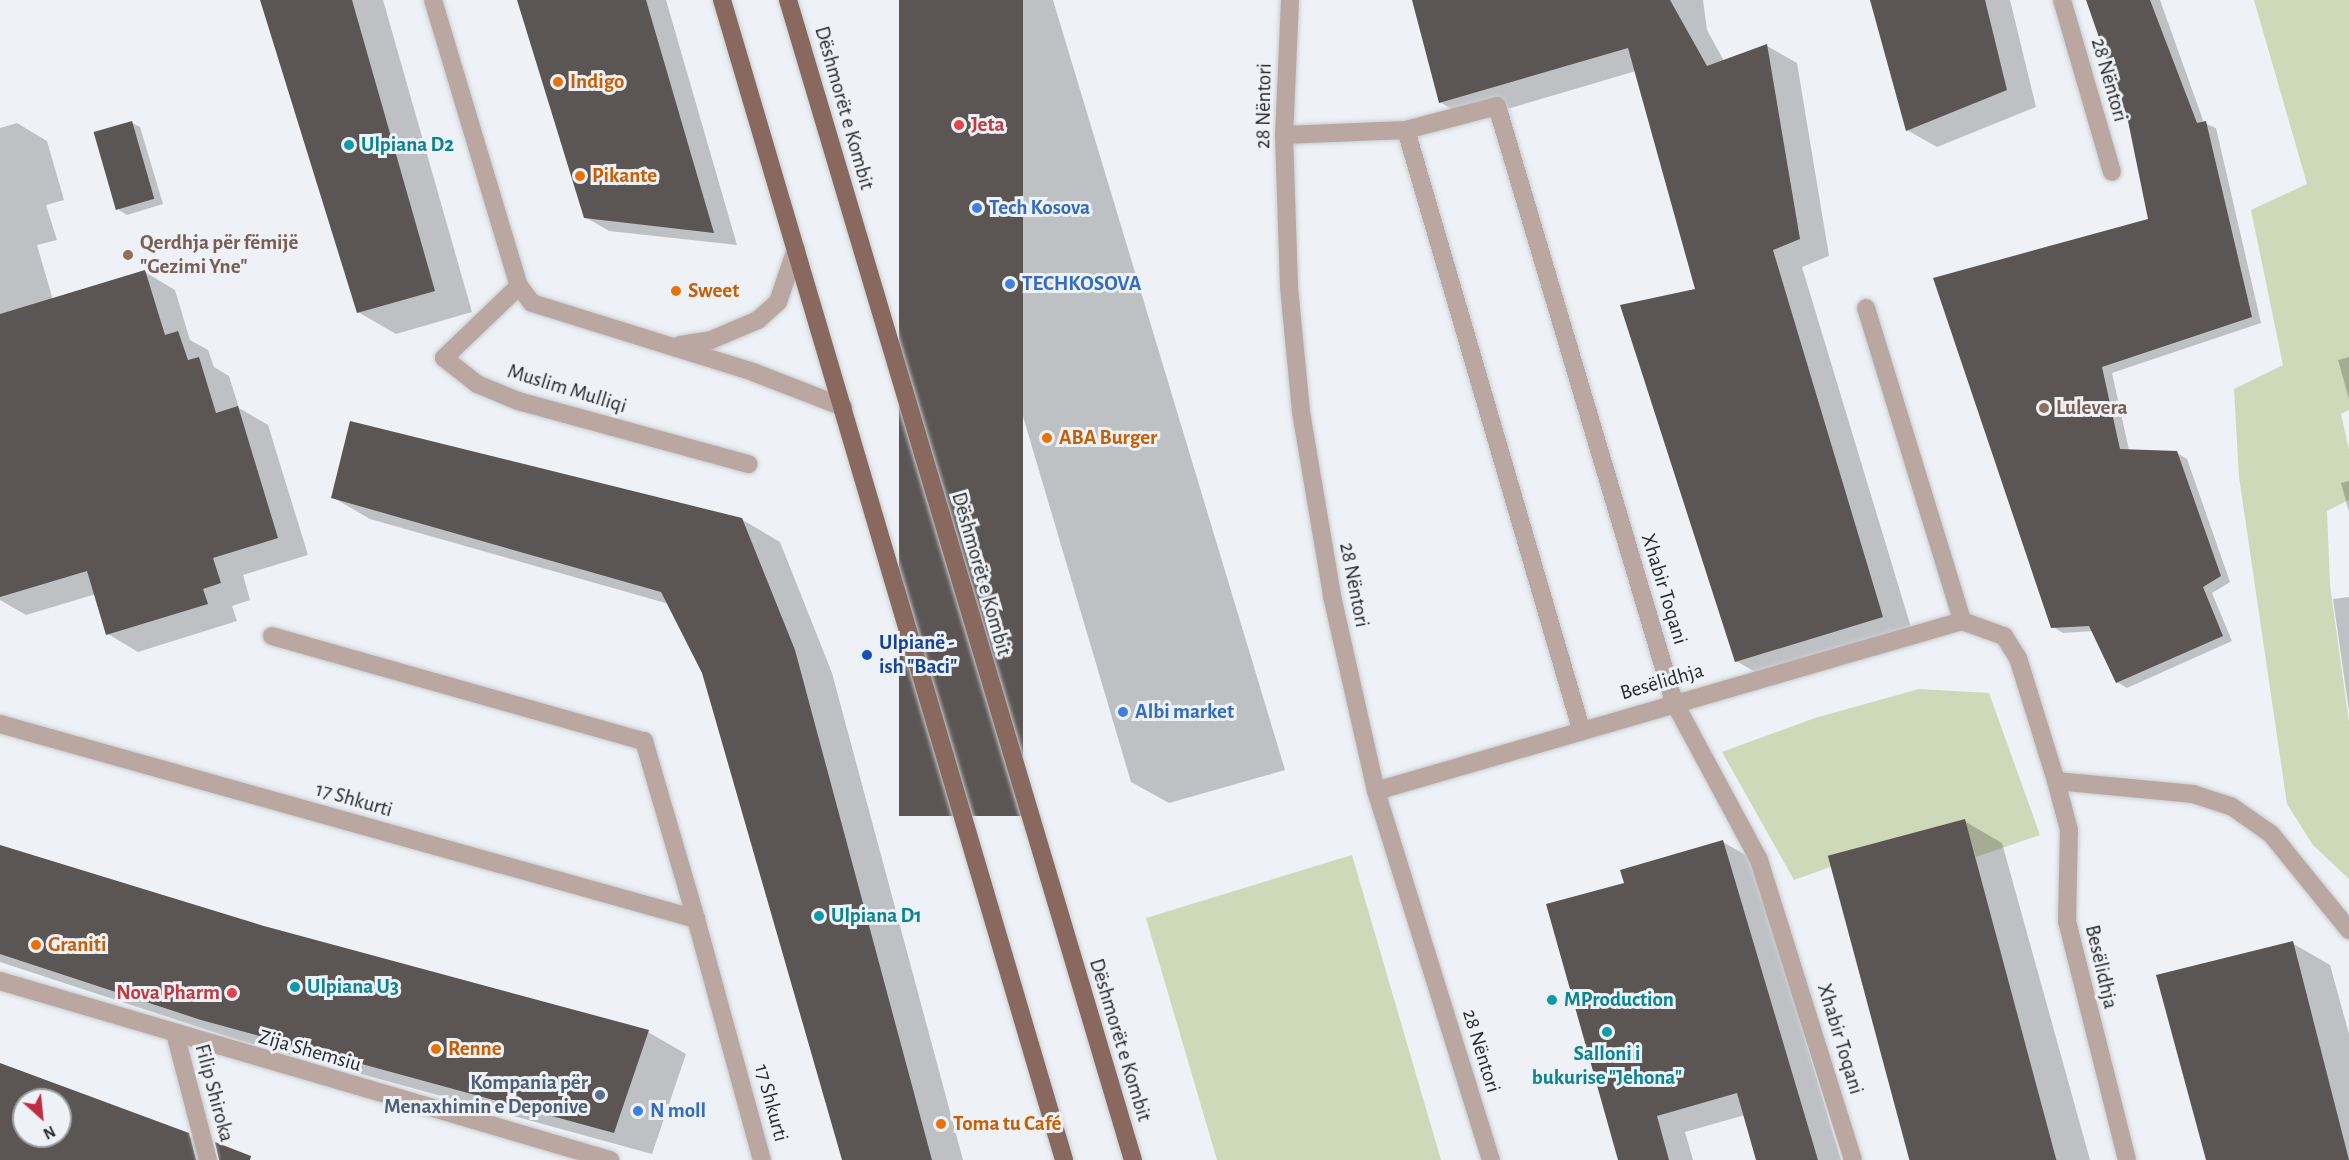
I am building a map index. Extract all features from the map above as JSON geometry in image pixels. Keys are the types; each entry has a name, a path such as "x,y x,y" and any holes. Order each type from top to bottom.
{"main road":[{"path":"722,0 1064,1160"},
{"name":"Dëshmorët e Kombit","path":"788,0 1132,1160"}],"street":[{"path":"433,0 519,286 532,303 555,312 675,345 843,407"},
{"name":"28 Nëntori","path":"1290,0 1284,135 1289,287 1301,412 1332,596 1376,791 1491,1160"},
{"name":"28 Nëntori","path":"2062,0 2112,172"},
{"name":"Xhabir Toqani","path":"1284,135 1406,130 1497,105 1674,702 1759,860 1853,1160"},
{"path":"1406,130 1581,729"},
{"path":"675,345 711,340 758,320 778,302 796,249"},
{"name":"Muslim Mulliqi","path":"519,286 444,358 477,384 518,401 749,464"},
{"path":"1866,308 1962,621"},
{"name":"Besëlidhja","path":"1376,791 1674,702 1962,621 2004,636 2018,658 2069,830 2067,922 2127,1160"},
{"name":"17 Shkurti","path":"272,636 644,741 696,919 762,1160"},
{"name":"17 Shkurti","path":"0,724 696,919"},
{"path":"2056,781 2193,794 2231,806 2271,834 2349,930"},
{"name":"Zija Shemsiu","path":"0,981 176,1037 610,1160"},
{"name":"Filip Shiroka","path":"176,1037 208,1160"}],"green space":[{"path":"2254,0 2349,0 2349,410 2341,414 2349,450 2349,500 2327,511 2330,585 2349,722 2349,879 2313,845 2287,804 2239,477 2234,389 2283,365 2251,210 2307,184"},
{"path":"1919,689 1989,693 2040,835 1976,857 1964,819 1794,880 1722,752 1815,718"},
{"path":"1352,855 1441,1160 1217,1160 1146,918"}],"building":[{"name":"Ulpiana D2","path":"260,0 352,0 435,291 357,313"},
{"path":"517,0 646,0 714,233 584,218"},
{"path":"899,0 1023,0 1023,816 899,816"},
{"path":"1412,0 1670,0 1707,66 1767,44 1800,239 1773,250 1883,617 1735,662 1620,305 1695,289 1628,48 1439,103"},
{"path":"1870,0 1985,0 2007,90 1906,131"},
{"name":"Lulevera","path":"2086,0 2150,0 2197,123 2206,121 2252,317 2102,367 2120,449 2177,451 2221,576 2203,587 2223,636 2116,683 2089,626 2051,628 1933,278 2148,219 2128,121"},
{"path":"132,121 154,199 116,210 94,132"},
{"path":"145,270 165,335 178,331 188,360 199,357 216,413 238,406 278,538 213,558 221,583 203,589 208,604 106,635 87,571 0,597 0,314"},
{"name":"Ulpiana D1","path":"350,421 742,518 795,650 932,1160 842,1160 702,673 661,592 331,498"},
{"path":"1965,819 2056,1160 1909,1160 1828,856"},
{"path":"1723,840 1818,1160 1756,1160 1737,1093 1657,1116 1669,1160 1618,1160 1546,904 1624,883 1620,870"},
{"name":"Ulpiana U3","path":"0,845 264,926 649,1030 614,1133 201,1020 0,954"},
{"path":"2293,941 2349,1160 2206,1160 2156,975"},
{"path":"0,1063 68,1088 12,1088 12,1148 72,1148 72,1090 189,1133 196,1160 0,1160"},
{"path":"215,1142 251,1156 250,1160 219,1160"}],"place":[{"name":"Indigo","path":"558,82"},
{"name":"Jeta","path":"959,125"},
{"name":"Ulpiana D2","path":"349,145"},
{"name":"Pikante","path":"580,176"},
{"name":"Tech Kosova","path":"977,208"},
{"name":"Qerdhja për fëmijë \"Gezimi Yne\"","path":"128,255"},
{"name":"TECHKOSOVA","path":"1010,284"},
{"name":"Sweet","path":"676,291"},
{"name":"Lulevera","path":"2044,408"},
{"name":"ABA Burger","path":"1047,438"},
{"name":"Ulpianë - ish \"Baci\"","path":"867,655"},
{"name":"Albi market","path":"1123,712"},
{"name":"Ulpiana D1","path":"819,916"},
{"name":"Graniti","path":"36,945"},
{"name":"Ulpiana U3","path":"295,987"},
{"name":"Nova Pharm","path":"232,993"},
{"name":"MProduction","path":"1552,1000"},
{"name":"Salloni i bukurise \"Jehona\"","path":"1607,1032"},
{"name":"Renne","path":"436,1049"},
{"name":"Kompania për Menaxhimin e Deponive","path":"600,1095"},
{"name":"N moll","path":"638,1111"},
{"name":"Toma tu Café","path":"941,1124"}]}
